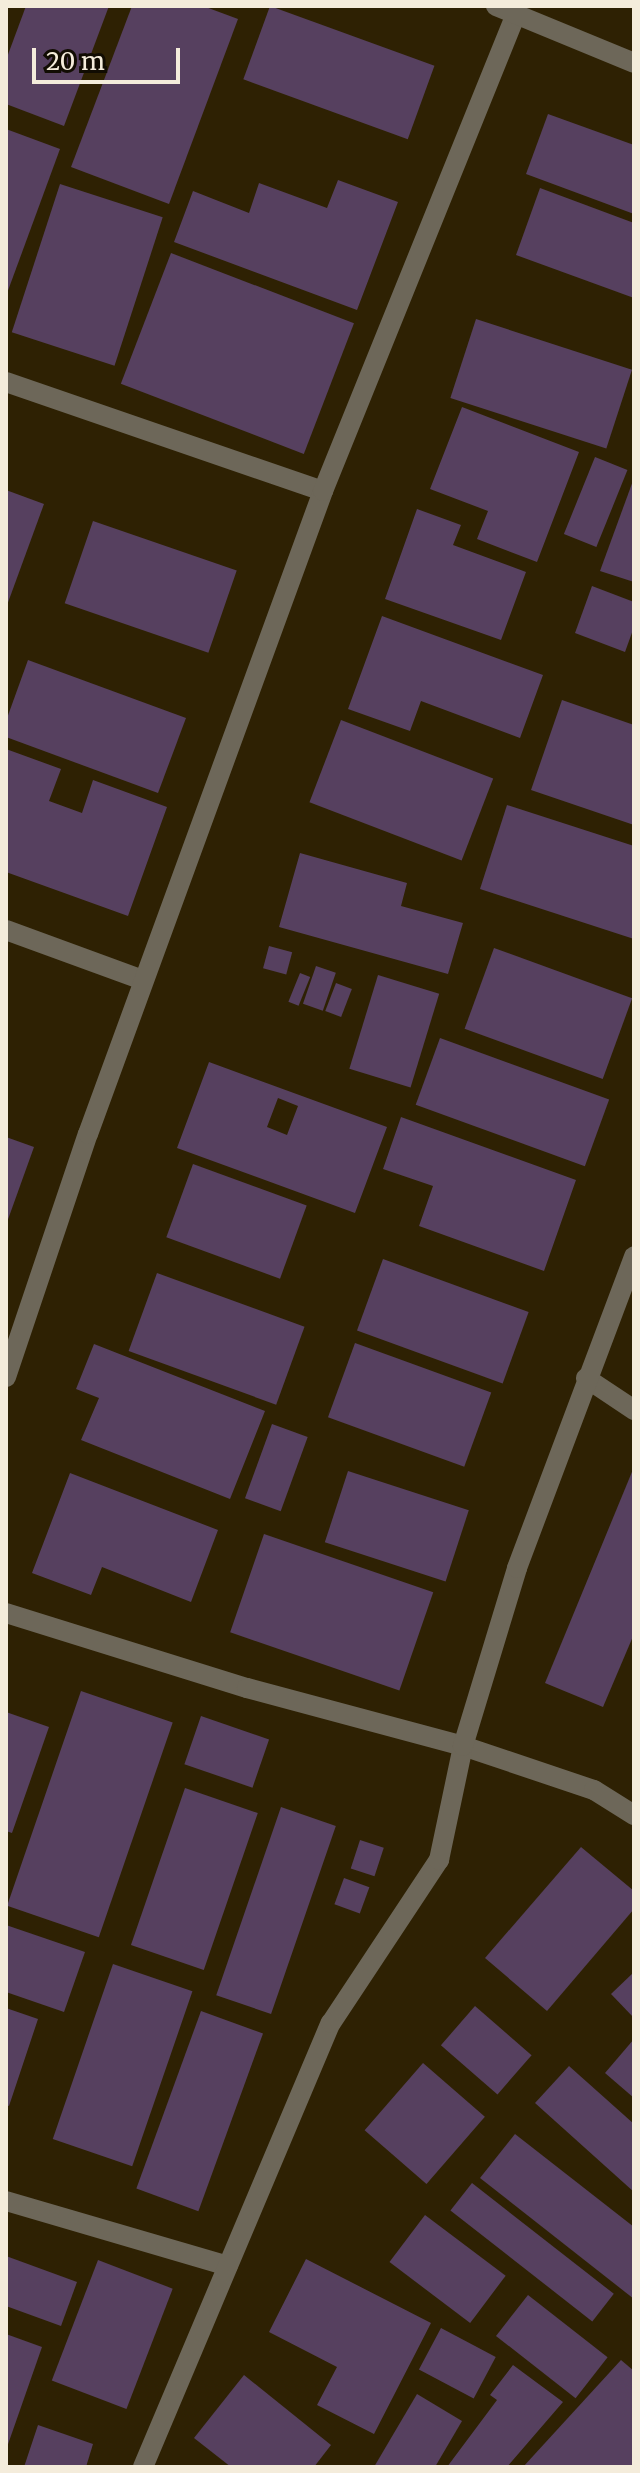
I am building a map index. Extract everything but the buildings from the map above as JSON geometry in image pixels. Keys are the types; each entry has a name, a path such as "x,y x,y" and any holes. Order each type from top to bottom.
{"street":[{"path":"496,6 634,63"},
{"path":"6,1377 143,980 323,491 516,14"},
{"path":"6,382 323,491"},
{"path":"6,930 143,980"},
{"path":"149,2464 228,2266 331,2023 439,1860 463,1746 517,1568 634,1256"},
{"path":"586,1378 634,1410"},
{"path":"6,1613 247,1688 463,1746 594,1790 634,1815"},
{"path":"6,2201 228,2266"}]}
